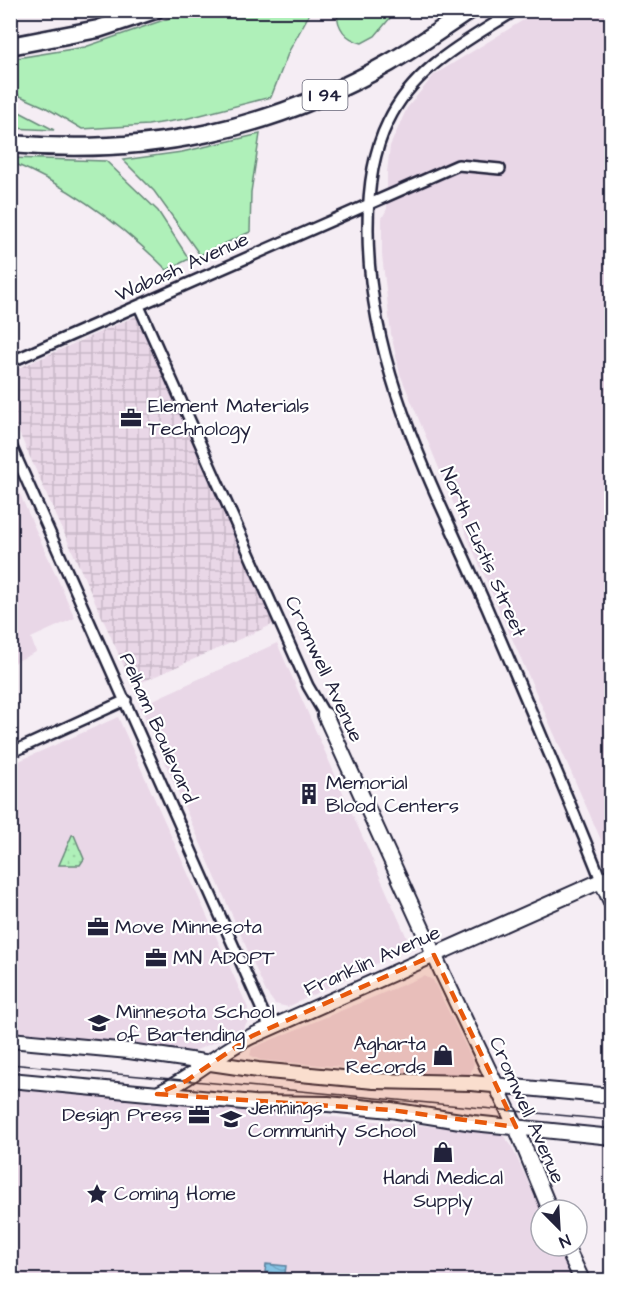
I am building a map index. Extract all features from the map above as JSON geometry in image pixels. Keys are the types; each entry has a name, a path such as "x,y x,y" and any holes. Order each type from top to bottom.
{"highway":[{"path":"10,46 98,29 155,10"},
{"name":"I 94","path":"10,144 110,148 171,141 215,132 270,116 328,94 390,62 470,10"}],"main road":[{"name":"Cromwell Avenue","path":"325,715 434,955 516,1127 545,1198"},
{"name":"Franklin Avenue","path":"157,1094 186,1081 225,1049 606,878"},
{"name":"North Eustis Street","path":"606,878 612,904"},
{"path":"10,1040 208,1062 258,1070 374,1081 496,1086 612,1096"},
{"path":"10,1080 254,1103 370,1108 612,1137"},
{"path":"571,1258 582,1281"}],"street":[{"path":"368,204 380,140 388,122 408,90 436,61 516,10"},
{"name":"Wabash Avenue","path":"10,362 458,165 500,169"},
{"name":"North Eustis Street","path":"368,204 368,242 376,322 393,390 406,426 606,878"},
{"name":"Cromwell Avenue","path":"144,304 308,686 325,715"},
{"name":"Pelham Boulevard","path":"10,443 270,1028"},
{"path":"10,753 126,700"}],"highlighted area":[{"path":"434,955 516,1127 391,1110 157,1094 186,1081 252,1036"}],"shaded area":[{"path":"538,11 611,11 612,857 609,858 469,541 400,374 391,334 382,255 382,218 387,209 390,146 407,108 434,75"},
{"path":"136,316 274,624 133,686 11,415 10,372"},
{"path":"10,472 75,618 31,638 36,652 11,664"},
{"path":"277,643 407,938 407,943 400,952 288,1007 275,1004 266,992 140,706"},
{"path":"118,717 248,1008 247,1023 241,1031 194,1051 11,1034 10,765"},
{"path":"424,976 433,980 474,1063 470,1075 463,1077 260,1060 250,1055 252,1048"},
{"path":"10,1086 501,1133 511,1145 535,1198 529,1198 529,1258 564,1258 574,1280 11,1280"}],"green space":[{"path":"337,10 396,11 375,36 362,43 351,39 343,32"},
{"path":"190,11 311,11 289,51 271,97 185,119 148,125 82,129 45,107 11,92 11,59 85,47"},
{"path":"10,107 54,130 11,128"},
{"path":"260,134 251,192 250,232 200,255 154,191 123,160 182,152"},
{"path":"10,158 106,161 158,211 189,259 167,270 132,237 94,208 54,183 11,162"},
{"path":"72,835 84,859 80,865 59,865"}],"water":[{"path":"266,1264 286,1266 285,1274 265,1272"}],"tram line":[{"path":"10,1064 612,1120"}],"place":[{"name":"Element Materials Technology","path":"131,418"},
{"name":"Memorial Blood Centers","path":"309,794"},
{"name":"Move Minnesota","path":"98,927"},
{"name":"MN ADOPT","path":"156,958"},
{"name":"Minnesota School of Bartending","path":"99,1023"},
{"name":"Agharta Records","path":"443,1055"},
{"name":"Design Press","path":"199,1115"},
{"name":"Jennings Community School","path":"231,1119"},
{"name":"Handi Medical Supply","path":"443,1152"},
{"name":"Coming Home","path":"97,1194"}]}
